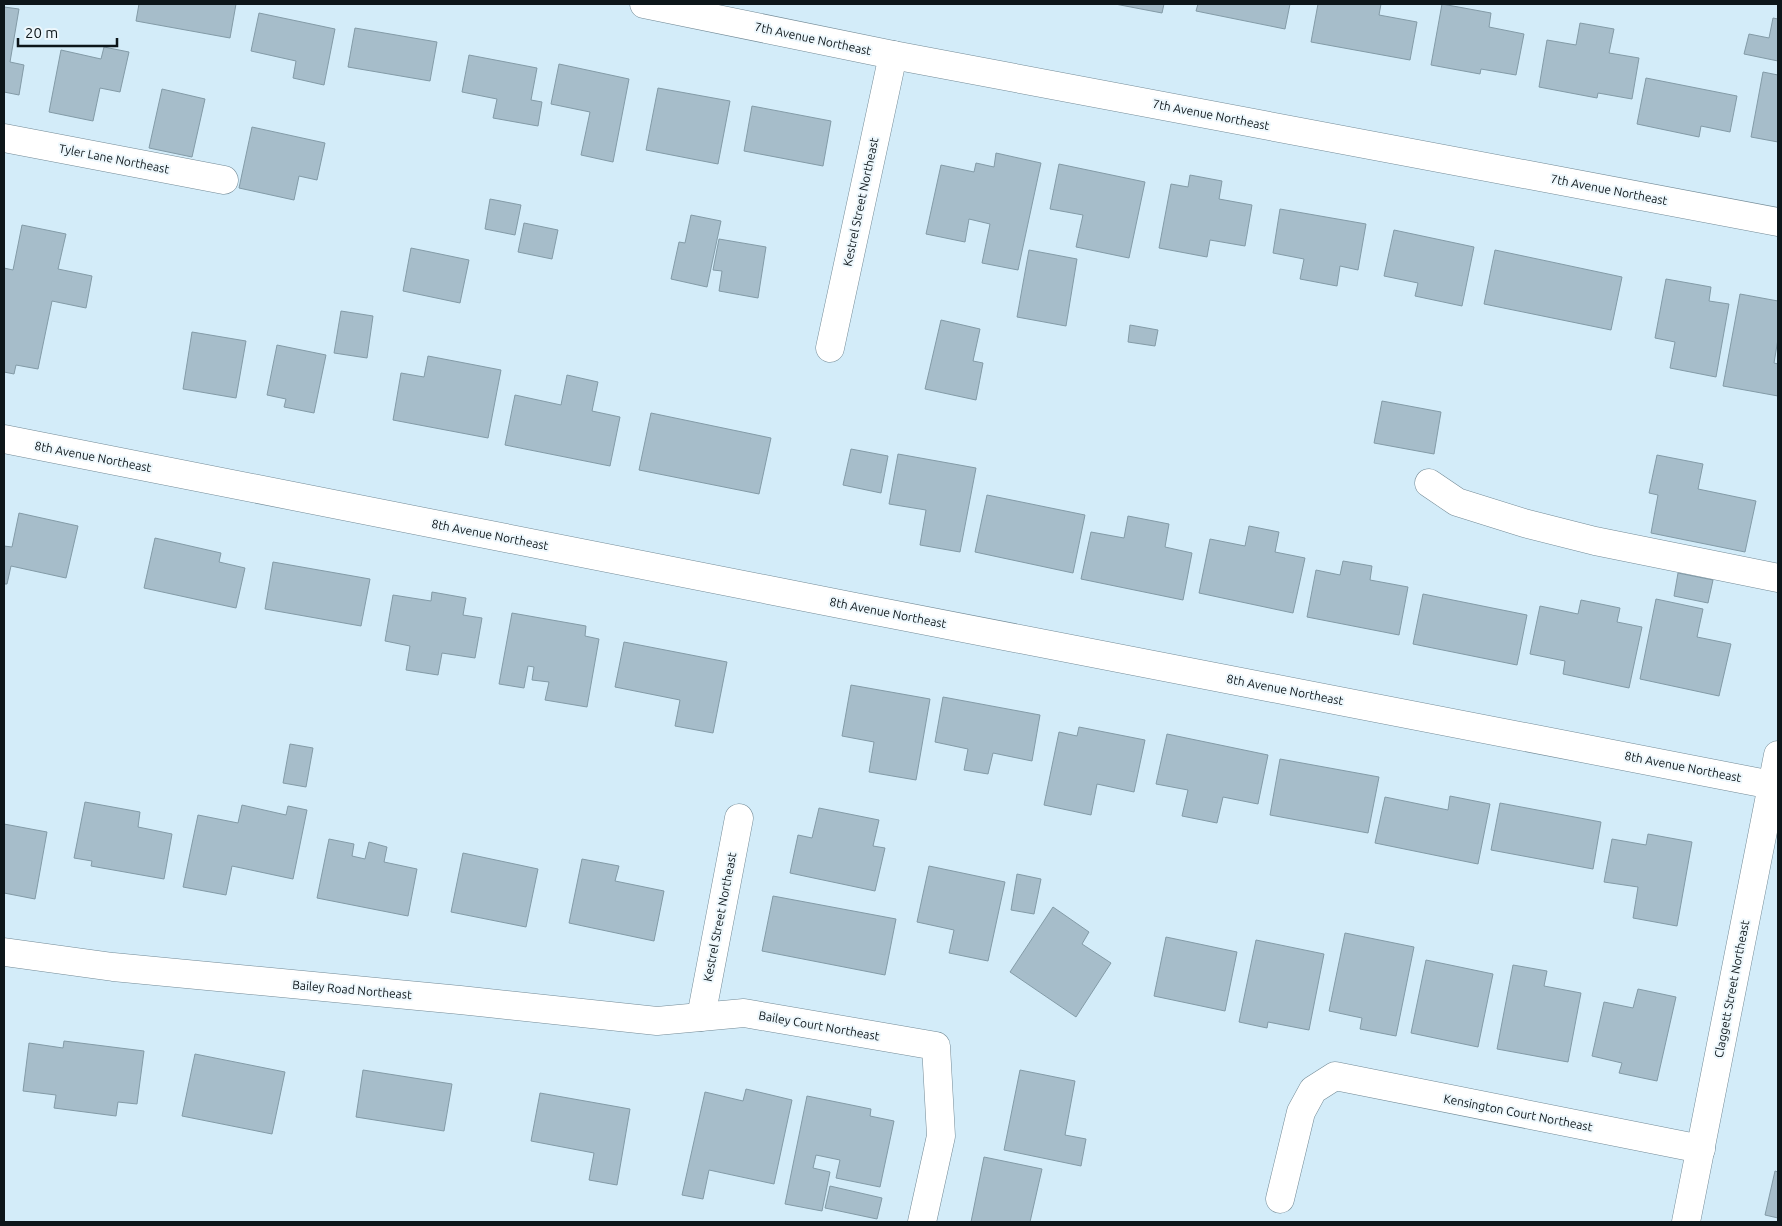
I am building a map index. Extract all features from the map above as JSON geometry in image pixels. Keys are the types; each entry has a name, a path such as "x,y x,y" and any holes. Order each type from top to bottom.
{"street":[{"name":"7th Avenue Northeast","path":"644,4 893,55 1778,222"},
{"name":"Kestrel Street Northeast","path":"830,348 893,55"},
{"name":"Tyler Lane Northeast","path":"4,138 224,180"},
{"name":"8th Avenue Northeast","path":"4,439 1772,784"},
{"path":"1429,483 1457,502 1524,523 1596,541 1778,578"},
{"name":"Claggett Street Northeast","path":"1686,1222 1778,755"},
{"name":"Kestrel Street Northeast","path":"701,1017 739,818"},
{"name":"Bailey Road Northeast","path":"4,952 113,968 451,999 657,1021 701,1017"},
{"name":"Bailey Court Northeast","path":"701,1017 744,1013 936,1046 941,1136 922,1222"},
{"name":"Kensington Court Northeast","path":"1280,1199 1301,1112 1313,1090 1335,1076 1701,1149"}],"building":[{"path":"139,4 236,4 230,38 136,21"},
{"path":"1115,4 1164,4 1162,13"},
{"path":"1198,4 1290,4 1285,29 1196,11"},
{"path":"1318,4 1381,4 1379,15 1417,22 1410,60 1311,42"},
{"path":"1442,4 1491,13 1489,27 1524,34 1516,75 1481,69 1480,74 1431,65"},
{"path":"4,7 19,9 10,62 24,65 19,95 4,92"},
{"path":"259,13 335,29 324,85 293,78 296,61 251,51"},
{"path":"1773,18 1778,19 1778,61 1744,54 1749,34 1769,38"},
{"path":"1580,23 1614,29 1609,53 1639,58 1632,99 1598,93 1597,98 1539,87 1547,40 1576,45"},
{"path":"355,28 437,42 430,81 348,67"},
{"path":"104,47 129,52 120,92 100,88 93,121 49,112 61,50 101,59"},
{"path":"469,55 537,68 531,100 542,102 538,126 493,118 497,99 462,92"},
{"path":"559,64 629,79 613,162 581,155 590,112 551,104"},
{"path":"1763,72 1778,75 1778,142 1751,137"},
{"path":"1646,78 1737,96 1730,132 1701,126 1699,137 1637,124"},
{"path":"658,88 730,101 718,164 646,150"},
{"path":"162,89 205,99 192,157 149,148"},
{"path":"752,106 831,121 823,166 744,151"},
{"path":"252,127 325,143 317,180 299,176 294,200 239,188"},
{"path":"996,153 1041,163 1018,270 982,263 990,224 969,219 965,242 926,234 941,165 974,172 976,163 994,167"},
{"path":"1059,164 1145,182 1129,258 1076,247 1083,215 1050,209"},
{"path":"1190,175 1222,181 1219,199 1252,205 1245,246 1210,240 1207,257 1159,248 1171,184 1188,187"},
{"path":"490,199 521,205 515,235 485,229"},
{"path":"1280,209 1366,224 1358,270 1340,266 1337,286 1300,279 1304,259 1273,253"},
{"path":"691,215 721,221 707,287 671,279 679,242 685,243"},
{"path":"524,223 558,230 552,259 518,252"},
{"path":"22,225 66,234 58,269 92,276 86,308 52,301 38,369 16,365 14,374 4,372 4,268 13,270"},
{"path":"1394,230 1474,247 1462,306 1415,296 1418,283 1384,276"},
{"path":"719,239 766,247 758,298 719,291 722,271 713,270"},
{"path":"411,248 469,260 460,303 403,291"},
{"path":"1029,250 1077,259 1066,326 1017,317"},
{"path":"1495,250 1622,277 1611,330 1484,304"},
{"path":"1666,279 1711,287 1709,301 1729,304 1716,377 1670,368 1675,342 1655,338"},
{"path":"1740,294 1778,301 1778,339 1774,363 1778,364 1778,396 1723,386"},
{"path":"341,311 373,316 367,358 334,353"},
{"path":"941,320 980,329 973,361 983,363 976,400 925,389"},
{"path":"1130,325 1158,330 1155,346 1128,342"},
{"path":"192,332 246,341 236,398 183,389"},
{"path":"277,345 326,355 314,413 284,407 286,399 267,395"},
{"path":"428,356 501,370 488,438 393,420 401,373 424,377"},
{"path":"567,375 598,382 592,411 620,417 610,466 505,445 515,395 561,405"},
{"path":"1382,401 1441,412 1434,454 1374,443"},
{"path":"651,413 771,438 759,494 639,470"},
{"path":"851,449 888,456 881,493 843,485"},
{"path":"898,454 976,468 960,552 920,545 926,510 889,504"},
{"path":"1657,455 1703,464 1698,489 1756,501 1745,552 1651,533 1658,495 1649,493"},
{"path":"987,495 1085,515 1073,573 975,552"},
{"path":"19,513 78,526 66,578 11,566 7,584 4,584 4,546 12,547"},
{"path":"1128,516 1169,524 1165,547 1192,553 1183,600 1081,579 1091,532 1124,538"},
{"path":"1249,526 1279,532 1275,552 1305,558 1293,613 1199,593 1210,539 1245,546"},
{"path":"155,538 221,553 219,562 245,568 236,608 144,588"},
{"path":"1343,561 1372,566 1370,580 1408,587 1399,635 1307,617 1316,570 1340,575"},
{"path":"273,562 370,579 361,626 265,609"},
{"path":"1678,573 1713,580 1708,603 1674,596"},
{"path":"432,592 466,598 463,615 482,618 475,658 442,653 438,675 406,670 410,646 385,641 393,595 431,601"},
{"path":"1423,594 1527,615 1517,665 1413,644"},
{"path":"1656,599 1703,609 1697,637 1731,644 1719,696 1640,679"},
{"path":"1581,600 1620,608 1617,622 1642,627 1629,688 1563,674 1565,661 1530,654 1540,606 1578,614"},
{"path":"512,613 586,626 585,636 599,639 587,707 545,700 549,682 532,680 534,667 528,666 524,688 499,684"},
{"path":"624,642 727,662 713,733 675,726 680,700 615,687"},
{"path":"851,685 930,699 916,780 869,772 874,742 842,736"},
{"path":"943,697 1040,715 1032,761 993,753 988,774 964,770 968,749 935,742"},
{"path":"1079,727 1145,740 1134,792 1097,784 1091,815 1044,805 1059,732 1077,736"},
{"path":"1167,734 1268,755 1258,804 1223,797 1217,823 1182,816 1188,790 1156,784"},
{"path":"290,744 313,748 306,787 283,783"},
{"path":"1280,759 1379,777 1368,833 1270,815"},
{"path":"1450,796 1490,804 1478,864 1375,843 1385,797 1448,810"},
{"path":"85,802 140,812 138,827 172,834 164,879 91,866 92,861 74,858"},
{"path":"1500,803 1601,822 1593,869 1491,850"},
{"path":"242,805 286,815 288,806 307,810 293,879 232,866 226,895 183,887 198,815 238,823"},
{"path":"819,808 879,820 873,846 885,848 875,891 790,873 798,835 812,838"},
{"path":"4,824 47,832 35,899 4,893"},
{"path":"1648,834 1692,842 1677,926 1633,918 1638,887 1604,882 1612,839 1646,845"},
{"path":"329,839 354,844 352,856 365,859 369,842 387,847 384,862 417,869 408,916 317,898"},
{"path":"463,853 538,869 526,927 451,912"},
{"path":"582,859 619,866 615,881 664,891 654,941 569,923"},
{"path":"929,866 1005,882 988,961 949,953 954,930 917,922"},
{"path":"1017,874 1041,879 1034,914 1011,910"},
{"path":"773,896 896,919 885,975 762,951"},
{"path":"1053,907 1089,932 1082,944 1111,963 1076,1017 1010,972"},
{"path":"1345,933 1414,947 1396,1036 1360,1029 1362,1018 1329,1011"},
{"path":"1166,937 1237,952 1225,1011 1154,996"},
{"path":"1256,940 1324,954 1309,1030 1268,1022 1267,1028 1239,1022"},
{"path":"1426,960 1493,974 1478,1047 1411,1033"},
{"path":"1513,965 1547,971 1544,986 1581,993 1568,1062 1497,1049"},
{"path":"1638,989 1676,997 1657,1081 1619,1073 1622,1063 1592,1056 1604,1002 1633,1008"},
{"path":"64,1041 144,1051 137,1104 118,1102 116,1116 54,1108 56,1095 23,1091 29,1043 63,1048"},
{"path":"195,1054 285,1072 272,1134 182,1116"},
{"path":"363,1070 452,1084 444,1131 356,1117"},
{"path":"1020,1070 1075,1081 1065,1135 1086,1139 1081,1166 1004,1150"},
{"path":"746,1089 792,1100 774,1184 709,1170 703,1199 682,1195 705,1092 743,1101"},
{"path":"540,1093 630,1109 617,1185 589,1180 594,1153 531,1141"},
{"path":"807,1096 871,1109 870,1116 894,1121 880,1187 836,1178 840,1160 816,1155 813,1168 830,1172 822,1211 785,1204"},
{"path":"984,1157 1042,1169 1030,1222 971,1222"},
{"path":"1775,1171 1778,1172 1778,1218 1765,1215"},
{"path":"830,1186 882,1198 877,1219 825,1208"}]}
